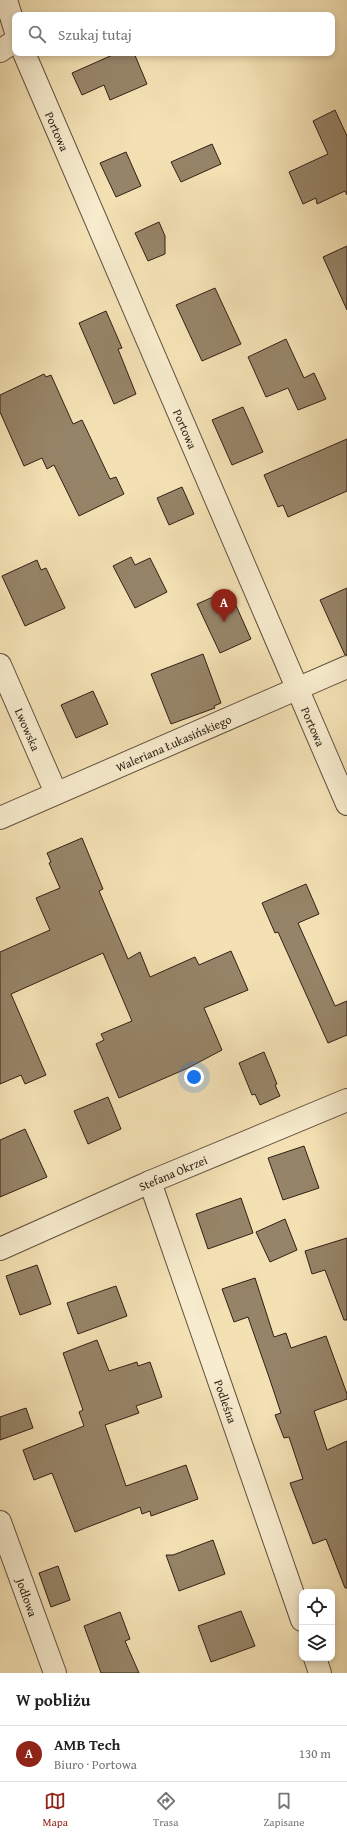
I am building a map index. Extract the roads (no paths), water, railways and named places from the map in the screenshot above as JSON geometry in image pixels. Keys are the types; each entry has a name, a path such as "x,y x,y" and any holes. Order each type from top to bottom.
{"street":[{"path":"6,0 12,20"},
{"path":"0,51 12,43"},
{"name":"Portowa","path":"25,56 347,804"},
{"name":"Lwowska","path":"0,665 56,793"},
{"name":"Waleriana Łukasińskiego","path":"0,818 347,667"},
{"name":"Stefana Okrzei","path":"0,1248 150,1182 347,1100"},
{"name":"Podleśna","path":"150,1182 299,1611"},
{"name":"Jodłowa","path":"0,1522 56,1673"},
{"path":"316,1661 320,1673"}],"place":[{"name":"AMB Tech","path":"224,622"}]}
